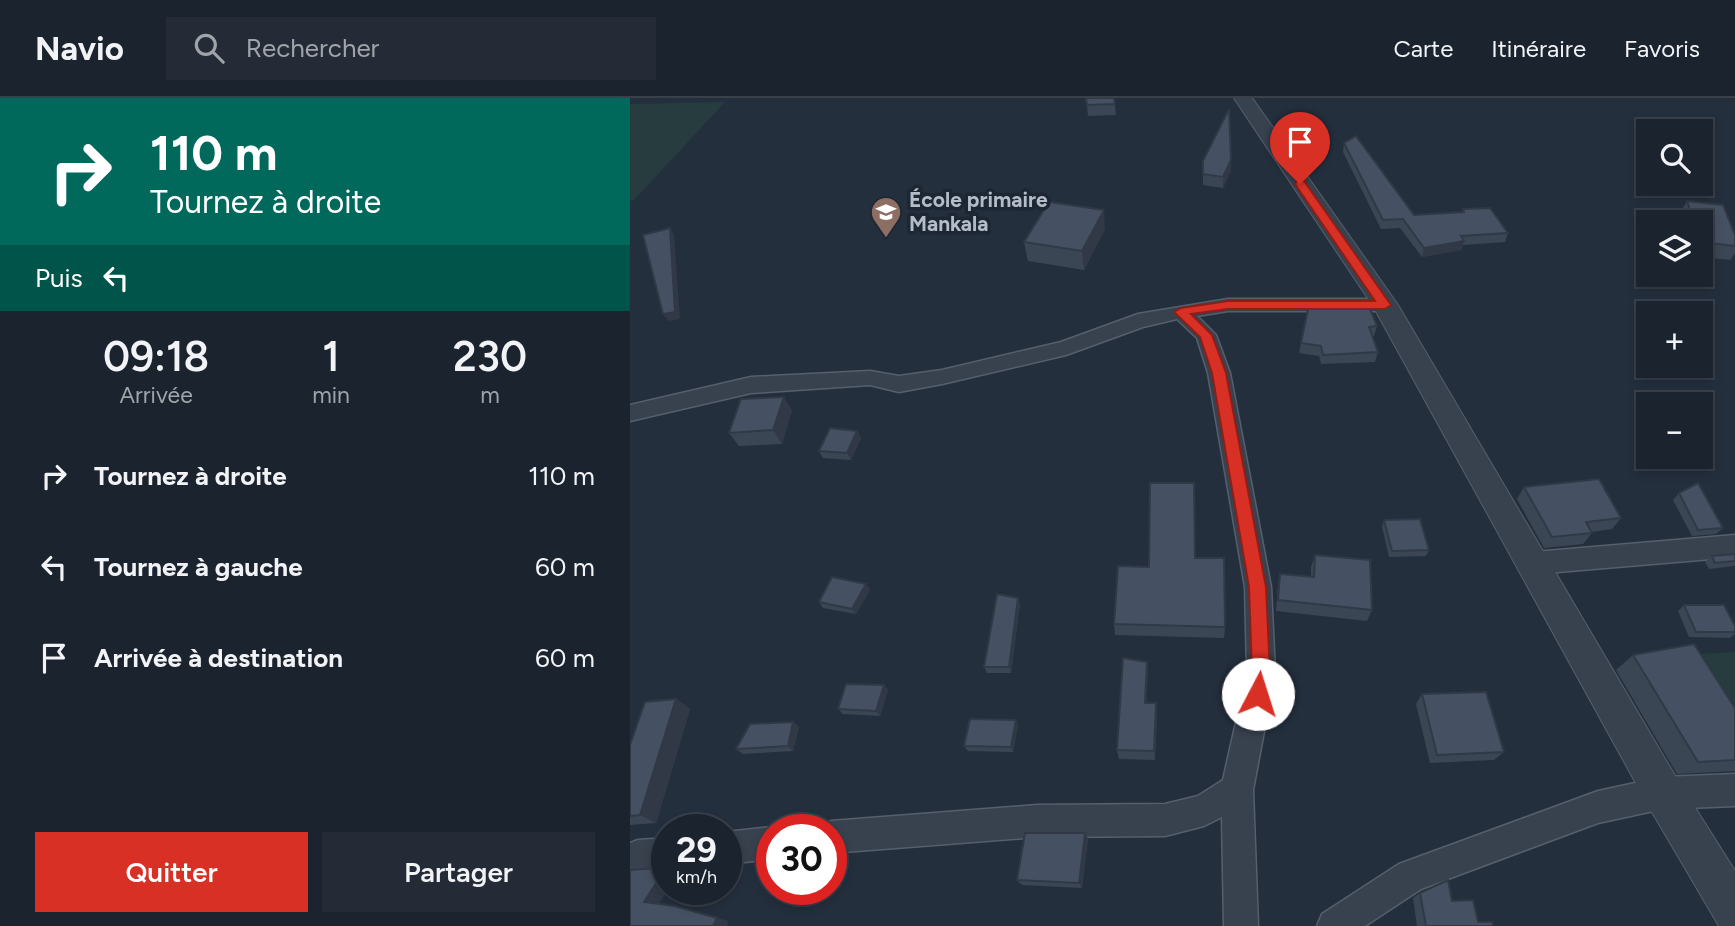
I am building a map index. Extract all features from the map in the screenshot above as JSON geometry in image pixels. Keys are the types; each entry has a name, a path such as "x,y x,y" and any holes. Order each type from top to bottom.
{"street":[{"path":"1243,98 1385,305 1663,793 1735,911"},
{"path":"630,413 751,385 870,378 899,384 942,377 1066,348 1138,321 1228,305 1385,305"},
{"path":"1181,312 1206,335 1219,373 1258,587 1261,673 1237,790 1241,926"},
{"path":"1534,563 1735,546"},
{"path":"847,836 1037,821 1165,820 1204,810 1237,790"},
{"path":"1334,926 1411,876 1598,807 1663,793 1735,790"},
{"path":"630,860 651,855"}],"green space":[{"path":"725,102 634,200 630,201 630,104"},
{"path":"1735,652 1735,726 1698,654"}],"building":[{"path":"1086,98 1114,98 1115,104 1087,105"},
{"path":"1229,109 1231,160 1223,177 1203,174 1203,161"},
{"path":"1356,136 1414,215 1490,208 1508,233 1461,236 1464,241 1424,248 1403,219 1383,220 1344,143"},
{"path":"1687,201 1723,205 1735,235 1735,246 1713,243 1713,210 1690,210"},
{"path":"1049,202 1104,210 1082,251 1024,242"},
{"path":"670,228 675,312 663,314 643,235"},
{"path":"1309,304 1368,304 1377,326 1369,327 1378,352 1323,355 1321,346 1301,343"},
{"path":"784,397 773,430 729,433 741,399"},
{"path":"830,428 857,431 847,453 819,451"},
{"path":"1599,479 1621,518 1586,522 1592,533 1552,537 1524,487"},
{"path":"1150,483 1194,483 1195,558 1224,558 1225,627 1114,624 1118,566 1149,567"},
{"path":"1698,483 1723,528 1698,530 1679,493"},
{"path":"1420,519 1429,550 1392,551 1384,520"},
{"path":"1735,554 1735,561 1715,563 1712,556"},
{"path":"1315,555 1370,560 1372,610 1278,600 1280,574 1314,577"},
{"path":"832,577 866,584 852,609 819,602"},
{"path":"997,594 1018,598 1009,667 984,667"},
{"path":"1684,605 1724,605 1735,626 1735,632 1696,632"},
{"path":"1694,644 1735,708 1735,760 1698,762 1633,655"},
{"path":"1123,658 1147,662 1145,703 1156,703 1154,751 1117,750"},
{"path":"846,684 884,685 876,711 838,709"},
{"path":"1486,692 1504,752 1437,755 1422,694"},
{"path":"676,699 640,815 630,816 630,745 645,702"},
{"path":"970,719 1016,720 1011,747 964,746"},
{"path":"793,722 788,746 736,749 750,724"},
{"path":"1025,833 1085,833 1079,883 1017,880"},
{"path":"651,868 651,891 644,902 675,906 717,918 713,926 630,926 630,870"},
{"path":"1448,880 1452,901 1473,900 1478,922 1492,922 1493,926 1426,926 1420,893"}],"place":[{"name":"École primaire Mankala","path":"886,239"}],"route":[{"path":"1258,694 1261,673 1258,587 1219,373 1206,335 1181,312 1228,305 1385,305 1300,184"}]}
